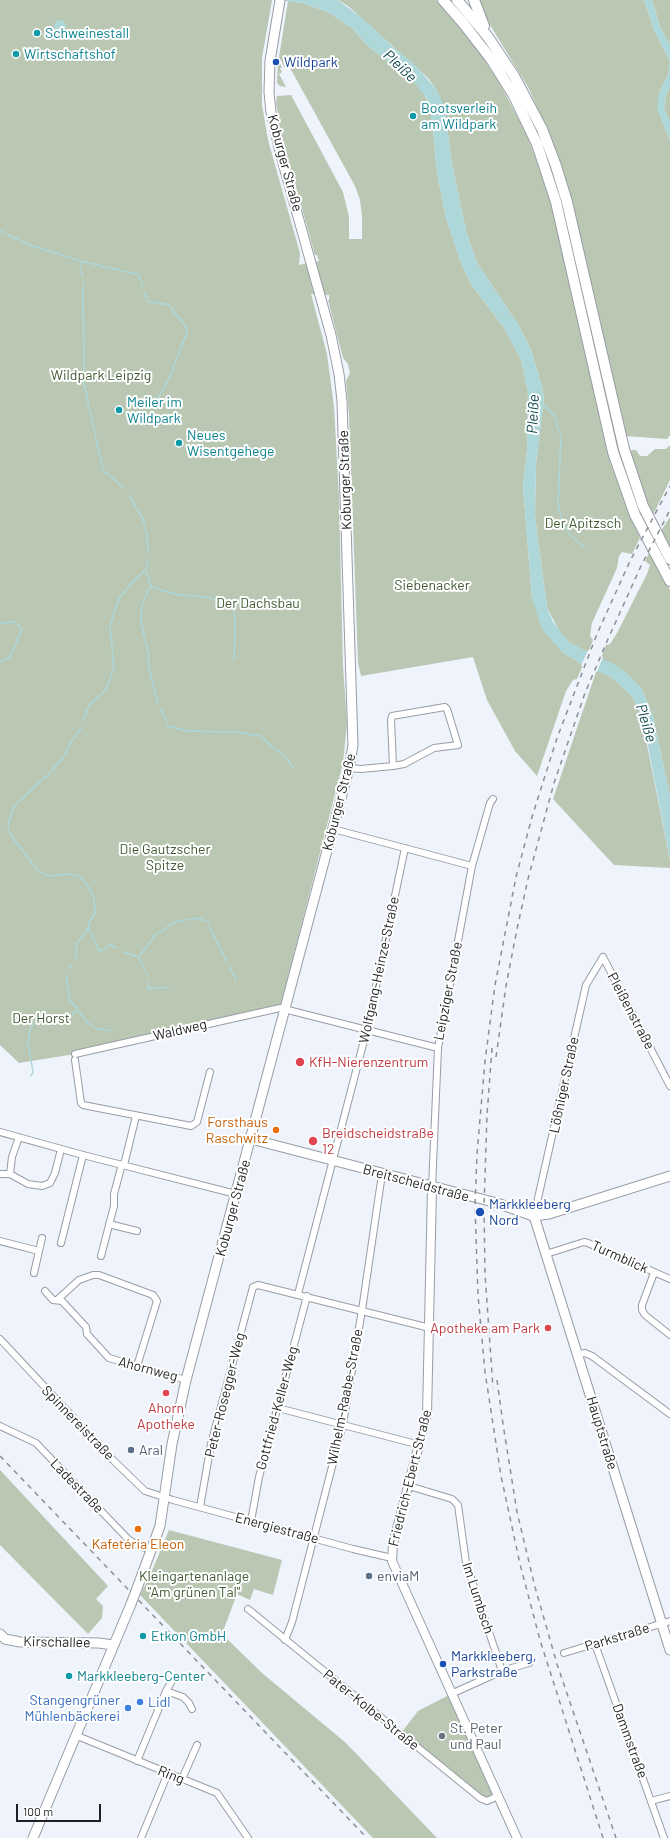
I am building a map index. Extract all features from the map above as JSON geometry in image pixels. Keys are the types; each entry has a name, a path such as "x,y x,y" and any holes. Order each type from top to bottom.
{"highway":[{"path":"443,0 478,40 494,64 518,104 536,144 556,202 615,459 638,521 670,581"},
{"path":"458,0 488,37 524,93 542,129 556,166 567,202 624,449 643,506 670,559"},
{"path":"474,0 488,37"}],"main road":[{"name":"Koburger Straße","path":"33,1838 131,1604 151,1550 156,1533 158,1514 163,1498 172,1444 186,1380 349,768 353,728 342,409 337,360 310,255 280,152 270,104 270,61 280,0"},
{"name":"Breitscheidstraße","path":"251,1139 432,1188 497,1203 534,1216"},
{"path":"534,1216 549,1214 670,1176"},
{"path":"540,1236 542,1225 549,1214"},
{"name":"Hauptstraße","path":"534,1216 666,1622 670,1650"},
{"name":"Kirschallee","path":"2,1638 25,1642 99,1642 113,1645"}],"street":[{"path":"349,768 361,769 393,766 404,764 434,748 458,745 447,710 444,707 392,716 393,766"},
{"name":"Leipziger Straße","path":"432,1188 438,1048 472,866 490,803 493,799"},
{"path":"333,829 472,866"},
{"name":"Wolfgang-Heinze-Straße","path":"298,1294 367,1029 405,848"},
{"name":"Pleißenstraße","path":"602,957 670,1086"},
{"name":"Lößniger Straße","path":"534,1216 586,985 602,957"},
{"path":"285,1008 438,1048"},
{"name":"Waldweg","path":"136,1116 83,1105 81,1103 75,1057 233,1018 285,1008"},
{"path":"102,1256 123,1164 136,1116 190,1126 197,1122 210,1072"},
{"path":"0,1132 83,1156 123,1164 236,1194"},
{"path":"10,1174 12,1157 19,1137"},
{"path":"0,1174 10,1174 28,1184 42,1186 50,1183 55,1173 61,1149"},
{"path":"61,1243 83,1156"},
{"name":"Wilhelm-Raabe-Straße","path":"285,1640 292,1622 343,1424 362,1310 382,1174"},
{"name":"Friedrich-Ebert-Straße","path":"432,1188 428,1408 420,1444 392,1548 393,1567 517,1838"},
{"path":"109,1224 137,1231"},
{"path":"34,1273 42,1238"},
{"path":"0,1241 39,1251"},
{"name":"Turmblick","path":"546,1254 584,1242 670,1279"},
{"path":"654,1272 642,1305 642,1310 645,1315 670,1335"},
{"path":"57,1300 79,1280 93,1275 99,1275 153,1295 157,1300 137,1366"},
{"name":"Peter-Rosegger-Weg","path":"200,1507 211,1444 253,1287 258,1285 298,1294"},
{"name":"Ahornweg","path":"45,1291 53,1300 62,1301 86,1327 87,1334 109,1358 186,1380"},
{"path":"298,1294 430,1328"},
{"name":"Gottfried-Keller-Weg","path":"251,1521 259,1477 307,1296"},
{"name":"Spinnereistraße","path":"0,1339 139,1487 151,1494 163,1498"},
{"path":"578,1354 585,1353 592,1356 670,1414"},
{"path":"278,1408 420,1444"},
{"name":"Ladestraße","path":"0,1426 36,1443 128,1539 136,1545 151,1550"},
{"name":"Im Lumbsch","path":"409,1486 452,1499 458,1505 466,1563 502,1672"},
{"name":"Energiestraße","path":"163,1498 392,1558"},
{"name":"Pater-Kolbe-Straße","path":"248,1609 480,1798 487,1801 498,1796"},
{"name":"Parkstraße","path":"564,1653 666,1622"},
{"name":"Dammstraße","path":"595,1644 664,1838"},
{"path":"451,1694 502,1672 529,1663"},
{"path":"137,1760 166,1691 173,1679"},
{"path":"166,1691 183,1697 192,1709"},
{"name":"Ring","path":"76,1735 218,1793 248,1838"},
{"path":"182,1779 196,1744"},
{"path":"141,1838 168,1773"},
{"path":"651,1801 670,1796"}],"green space":[{"path":"0,0 272,0 262,58 262,105 268,140 300,253 299,265 319,261 317,255 315,255 282,137 276,103 277,96 291,95 343,192 349,217 349,239 362,239 362,216 360,200 355,186 289,66 285,68 279,57 288,1 302,3 328,12 352,28 367,45 413,81 423,92 430,108 437,172 446,218 461,263 471,284 505,329 521,360 528,391 527,451 523,485 532,599 562,652 583,665 577,679 573,680 566,691 537,776 515,751 487,700 473,657 361,676 358,663 349,414 346,381 350,373 348,364 343,358 328,300 329,295 311,294 327,354 334,407 339,497 343,666 347,723 343,763 280,1008 75,1054 19,1063 0,1045"},
{"name":"Der Apitzsch","path":"338,0 436,0 478,50 500,84 527,135 547,189 557,225 611,465 640,538 632,554 622,552 619,556 617,568 592,623 590,636 593,640 588,653 570,643 560,632 547,608 535,516 536,463 544,398 542,387 531,350 519,326 477,263 466,231 452,164 445,111 436,89 428,78 348,6"},
{"path":"478,0 644,0 654,30 670,61 668,75 659,93 660,116 670,140 670,435 667,439 625,436 549,134 528,87 490,25"},
{"path":"652,0 670,0 670,45 660,27"},
{"path":"278,60 282,67 280,68 282,72 279,74 286,87 280,86 277,83"},
{"path":"670,86 670,123 664,108 666,95"},
{"name":"Der Apitzsch","path":"670,445 670,480 653,515 643,494 630,453 632,450 636,450 640,456 647,456 655,449 666,449"},
{"path":"670,517 670,548 661,531"},
{"path":"649,553 670,590 670,797 653,716 641,688 601,658 606,645 610,644 617,633 647,574 650,565 645,561"},
{"path":"597,669 610,676 626,690 635,701 641,715 670,860 670,868 614,865 553,799"},
{"path":"0,1470 108,1586 96,1599 103,1606 102,1618 88,1634 0,1545"},
{"name":"Kleingartenanlage \"Am grünen Tal\"","path":"169,1530 282,1560 273,1595 254,1589 250,1600 237,1594 222,1634 262,1673 346,1743 437,1838 373,1838 140,1595 149,1578"},
{"path":"451,1694 498,1796 488,1801 401,1733 418,1711"}],"water":[{"name":"Pleiße","path":"276,0 338,0 367,22 393,47 416,66 436,89 442,101 445,111 452,164 466,231 477,263 519,326 531,350 542,387 544,398 536,463 535,516 547,608 553,622 570,643 615,665 629,675 641,688 653,716 670,797 670,860 646,736 641,715 635,701 626,690 610,676 583,665 562,652 542,629 532,599 523,485 527,451 528,391 521,360 505,329 471,284 461,263 446,218 437,172 432,120 426,98 413,81 367,45 352,28 328,12 302,3"},
{"path":"644,0 652,0 660,27 670,45 670,61 654,30"},
{"path":"60,20 64,22 66,26 64,30 60,32 56,30 54,26 56,22"},
{"path":"670,61 670,86 666,95 664,107 670,123 670,140 657,109 659,93 668,75"}],"pier":[{"path":"588,650 603,657 597,672 581,666"}],"waterway":[{"path":"0,231 27,244 81,261 139,275 140,279"},
{"path":"80,268 81,262"},
{"path":"81,271 83,277"},
{"path":"141,282 143,288"},
{"path":"83,283 84,384 103,470 124,488"},
{"path":"144,293 148,301 169,305 186,327 187,332 170,376 155,404"},
{"name":"Pleiße","path":"542,403 554,416 561,437 558,504 562,521 570,535 585,548"},
{"path":"129,495 143,519 147,535 148,553"},
{"path":"83,720 90,704 106,690 114,667 110,627 120,597 135,579 146,570 148,561"},
{"path":"146,571 151,587 147,592 142,605 141,622 149,657 148,665 158,704"},
{"path":"151,587 175,594 211,598 226,607 238,604"},
{"path":"245,602 252,599"},
{"path":"234,606 234,660"},
{"path":"0,623 15,622 22,629 10,657 0,661"},
{"path":"161,709 168,726 186,731 235,732 260,736 286,758 294,768"},
{"path":"75,959 77,951 76,944 88,929 90,921 95,913 94,898 90,889 80,876 65,874 51,876 39,872 8,830 9,821 14,806 52,771 67,752 71,742 82,727"},
{"path":"123,952 139,957 156,934 174,922 197,918 208,922 226,961"},
{"path":"89,929 99,951 111,945 116,948"},
{"path":"139,958 147,974"},
{"path":"69,968 72,964"},
{"path":"230,967 236,981"},
{"path":"31,1076 33,1072 28,1042 31,1026 43,1018 71,1016 78,1010 69,998 66,975"},
{"path":"148,982 148,989 169,987"},
{"path":"78,1010 86,1021 97,1029 113,1031"}],"railway":[{"path":"603,1838 540,1640 520,1564 501,1476 485,1372 478,1295 475,1206 477,1154 485,1061 495,985 516,877 532,817 557,738 597,634 630,561 670,486"},
{"path":"496,1057 506,986 517,929 528,879 554,783 585,693 641,566 670,510"},
{"path":"492,1048 487,1115 484,1208 485,1274 493,1388"},
{"path":"497,1380 517,1512 535,1587 557,1664 616,1838"},
{"path":"0,1456 367,1838"}],"place":[{"name":"Schweinestall","path":"37,33"},
{"name":"Wirtschaftshof","path":"16,54"},
{"name":"Wildpark","path":"276,62"},
{"name":"Bootsverleih am Wildpark","path":"413,116"},
{"name":"Meiler im Wildpark","path":"119,410"},
{"name":"Neues Wisentgehege","path":"179,443"},
{"name":"KfH-Nierenzentrum","path":"300,1062"},
{"name":"Forsthaus Raschwitz","path":"276,1130"},
{"name":"Breidscheidstraße 12","path":"313,1141"},
{"name":"Markkleeberg Nord","path":"480,1212"},
{"name":"Apotheke am Park","path":"548,1328"},
{"name":"Ahorn Apotheke","path":"166,1393"},
{"name":"Aral","path":"131,1450"},
{"name":"Kafetéria Eleon","path":"138,1529"},
{"name":"enviaM","path":"369,1576"},
{"name":"Etkon GmbH","path":"143,1636"},
{"name":"Markkleeberg, Parkstraße","path":"443,1664"},
{"name":"Markkleeberg-Center","path":"69,1676"},
{"name":"Lidl","path":"140,1702"},
{"name":"Stangengrüner Mühlenbäckerei","path":"128,1708"},
{"name":"St. Peter und Paul","path":"442,1736"}],"park label":[{"name":"Wildpark Leipzig","path":"101,375"},
{"name":"Siebenacker","path":"432,585"},
{"name":"Der Dachsbau","path":"258,603"},
{"name":"Die Gautzscher Spitze","path":"165,858"},
{"name":"Der Horst","path":"41,1018"}]}
